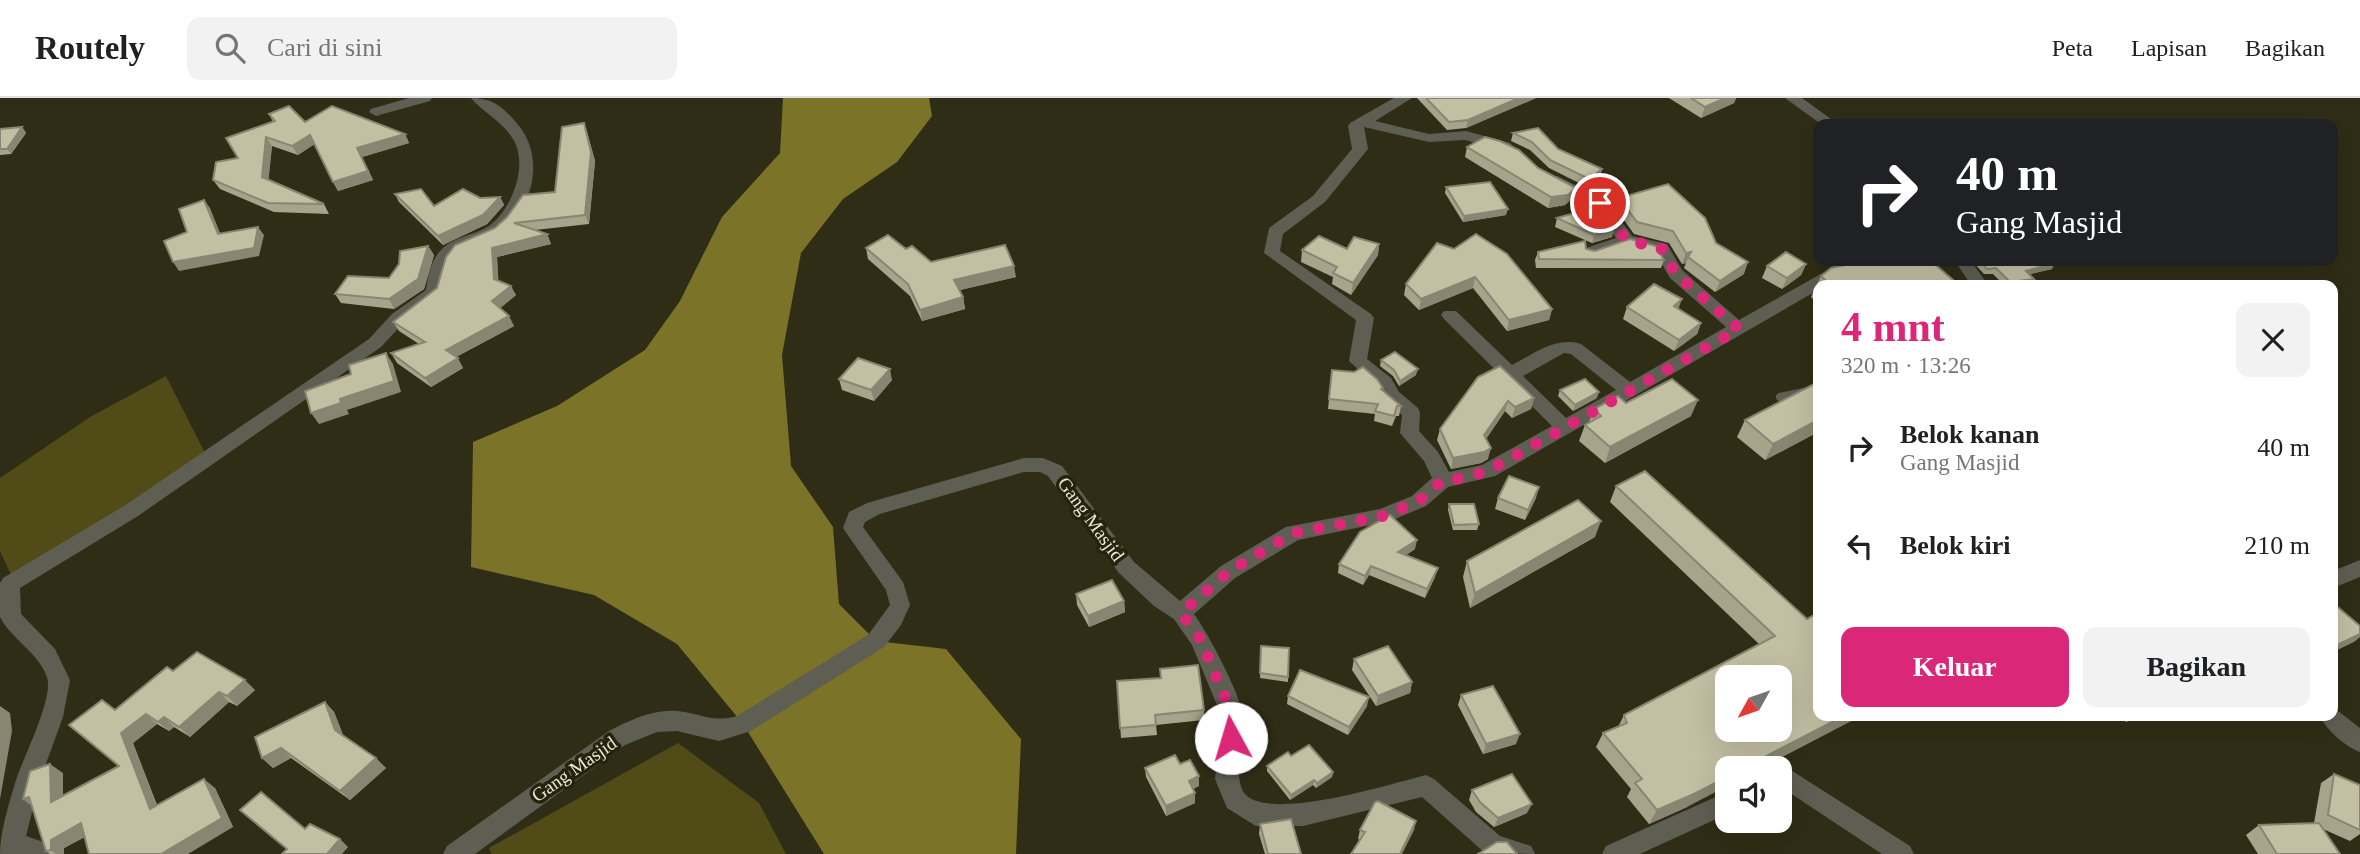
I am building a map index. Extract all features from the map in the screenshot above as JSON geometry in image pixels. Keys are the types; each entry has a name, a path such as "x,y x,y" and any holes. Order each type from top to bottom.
{"street":[{"path":"376,112 425,98"},
{"path":"42,854 37,850 6,849 52,717 60,680 47,655 11,617 10,584 131,511 375,343 398,318 434,292 437,273 447,253 478,240 503,223 516,204 526,176 525,146 496,110 478,98"},
{"path":"1405,98 1354,126 1360,149 1319,198 1275,232 1272,253 1365,318 1358,361 1385,383 1392,396 1411,413 1409,433 1431,457 1443,480"},
{"path":"1792,98 1823,119"},
{"path":"1363,122 1399,133 1429,138 1466,135 1523,155"},
{"path":"1542,173 1600,203 1626,240"},
{"path":"1592,252 1626,240 1661,248 1676,274 1739,329"},
{"path":"1823,280 1847,266"},
{"path":"1524,854 1493,845 1426,786 1303,815 1256,815 1235,800 1227,779 1233,717 1201,640 1181,613 1228,572 1293,533 1383,516 1419,501 1443,480 1488,471 1813,286"},
{"path":"1450,315 1564,427"},
{"path":"1509,374 1561,347 1576,348 1629,390"},
{"name":"Gang Masjid","path":"455,854 617,738 638,727 677,721 719,732 743,724 876,641 894,619 900,605 896,588 853,528 856,517 874,508 1024,465 1044,465 1055,471 1133,578 1158,600 1181,613"},
{"path":"2338,578 2360,568"},
{"path":"2337,721 2360,742"},
{"path":"1792,781 1902,854"},
{"path":"1614,854 1715,808"}],"lane":[{"path":"1780,397 1813,390"}],"shaded area":[{"path":"783,98 929,98 932,116 897,162 843,199 801,253 782,355 791,466 833,527 839,604 876,641 946,649 1021,739 1016,854 824,854 743,724 677,644 594,595 471,567 473,442 557,406 645,350 680,301 722,217 780,153"},
{"path":"166,376 207,457 12,577 0,551 0,478 90,417"},
{"path":"678,743 759,803 786,854 492,854 489,848"}],"building":[{"path":"1426,98 1519,98 1468,120 1449,122"},
{"path":"1691,98 1725,98 1705,107"},
{"path":"289,106 305,122 332,106 405,134 357,148 368,171 333,182 310,135 292,146 266,137 262,177 324,204 268,203 213,180 216,162 238,158 226,138 275,121 269,114"},
{"path":"584,123 591,152 585,215 514,223 547,234 492,248 494,279 511,286 492,301 509,316 446,350 458,358 425,378 391,353 425,342 393,322 437,288 446,257 455,245 495,228 523,195 555,192 562,127"},
{"path":"22,127 7,149 0,149 0,129"},
{"path":"1538,128 1558,149 1602,169 1589,179 1550,160 1532,142 1513,133"},
{"path":"1485,137 1519,150 1538,168 1576,188 1568,195 1551,197 1467,147"},
{"path":"1490,182 1508,209 1464,216 1446,187"},
{"path":"1668,184 1705,218 1716,243 1748,262 1720,281 1688,257 1691,252 1686,253 1673,231 1637,222 1619,198"},
{"path":"421,189 434,206 463,189 480,198 500,197 483,215 438,236 395,194"},
{"path":"204,200 218,234 258,227 254,248 173,262 164,241 187,232 179,209"},
{"path":"1599,206 1615,228 1594,235 1557,218"},
{"path":"1476,234 1507,254 1552,309 1509,320 1475,277 1421,299 1406,284 1437,243 1454,249"},
{"path":"888,235 906,249 912,246 931,262 1005,245 1014,266 954,280 963,297 920,310 908,284 866,248"},
{"path":"1319,236 1347,249 1354,237 1379,244 1353,283 1333,273 1337,267 1302,250"},
{"path":"1630,239 1656,246 1664,260 1539,259 1538,252 1585,241 1586,249 1595,251"},
{"path":"428,246 418,279 389,299 335,294 348,276 389,278 399,264 400,251"},
{"path":"1786,252 1806,264 1787,278 1767,266"},
{"path":"1937,266 1953,280 1825,280 1821,276 1831,268"},
{"path":"1984,266 2044,266 2026,271 2034,279 2026,280 2008,280 1996,268 1987,269"},
{"path":"1654,284 1682,299 1674,306 1701,323 1679,340 1627,307"},
{"path":"1395,352 1418,369 1400,381 1394,370 1381,360"},
{"path":"386,353 394,381 340,399 341,403 311,413 305,391 351,374 349,365"},
{"path":"858,358 890,369 871,390 839,379"},
{"path":"1500,366 1534,398 1515,407 1508,401 1484,435 1491,448 1453,458 1440,429 1478,377"},
{"path":"1363,367 1377,379 1383,388 1381,389 1401,406 1397,406 1394,416 1375,411 1378,404 1329,399 1332,370 1354,372"},
{"path":"1585,379 1599,392 1575,405 1560,390"},
{"path":"1672,379 1698,400 1610,447 1585,425 1601,416 1594,409 1618,396 1626,403"},
{"path":"1813,385 1813,423 1773,444 1745,420"},
{"path":"1645,471 1807,619 1813,616 1813,721 1834,721 1766,756 1715,756 1715,783 1657,810 1635,783 1642,779 1603,733 1627,723 1624,715 1715,667 1715,742 1792,742 1792,665 1720,665 1775,636 1616,486"},
{"path":"1509,476 1539,487 1528,510 1498,498"},
{"path":"1578,500 1601,521 1475,593 1467,561"},
{"path":"1449,504 1474,504 1479,524 1454,525"},
{"path":"1390,515 1417,540 1398,552 1438,568 1427,589 1371,566 1365,576 1339,564 1360,532"},
{"path":"1112,580 1124,601 1088,616 1076,594"},
{"path":"2338,607 2360,626 2360,634 2338,645"},
{"path":"1261,646 1289,648 1288,677 1260,673"},
{"path":"1388,646 1412,682 1378,696 1354,659"},
{"path":"197,652 245,680 227,696 219,692 179,727 164,717 158,722 146,714 121,733 150,809 204,779 222,818 161,854 89,854 81,823 51,840 51,850 46,851 29,797 23,799 30,771 50,764 51,802 119,766 69,725 102,700 115,710 167,667 173,671"},
{"path":"1198,665 1204,710 1155,715 1156,725 1120,728 1117,681 1161,678 1160,669"},
{"path":"1300,670 1369,697 1349,727 1288,696"},
{"path":"1493,686 1520,734 1486,744 1461,695"},
{"path":"325,702 335,730 376,758 340,791 281,748 262,758 255,737"},
{"path":"1309,745 1333,772 1317,783 1314,780 1291,795 1267,766 1288,752 1291,756"},
{"path":"1175,755 1180,764 1190,760 1199,776 1189,781 1195,793 1166,806 1145,768"},
{"path":"1512,774 1532,804 1498,818 1480,802 1472,790"},
{"path":"2334,774 2360,785 2360,830 2328,815"},
{"path":"261,792 305,829 310,824 340,839 327,854 282,854 287,849 240,810"},
{"path":"1378,801 1416,821 1400,854 1351,854 1365,832 1360,830"},
{"path":"1291,819 1301,854 1268,854 1260,824"},
{"path":"2319,823 2340,854 2277,854 2259,825"},
{"path":"1497,842 1507,842 1517,854 1478,854"}],"route":[{"path":"1231,738 1233,717 1201,640 1181,613 1228,572 1293,533 1383,516 1419,501 1443,480 1488,471 1739,329 1676,274 1661,248 1626,240 1600,203"}]}
